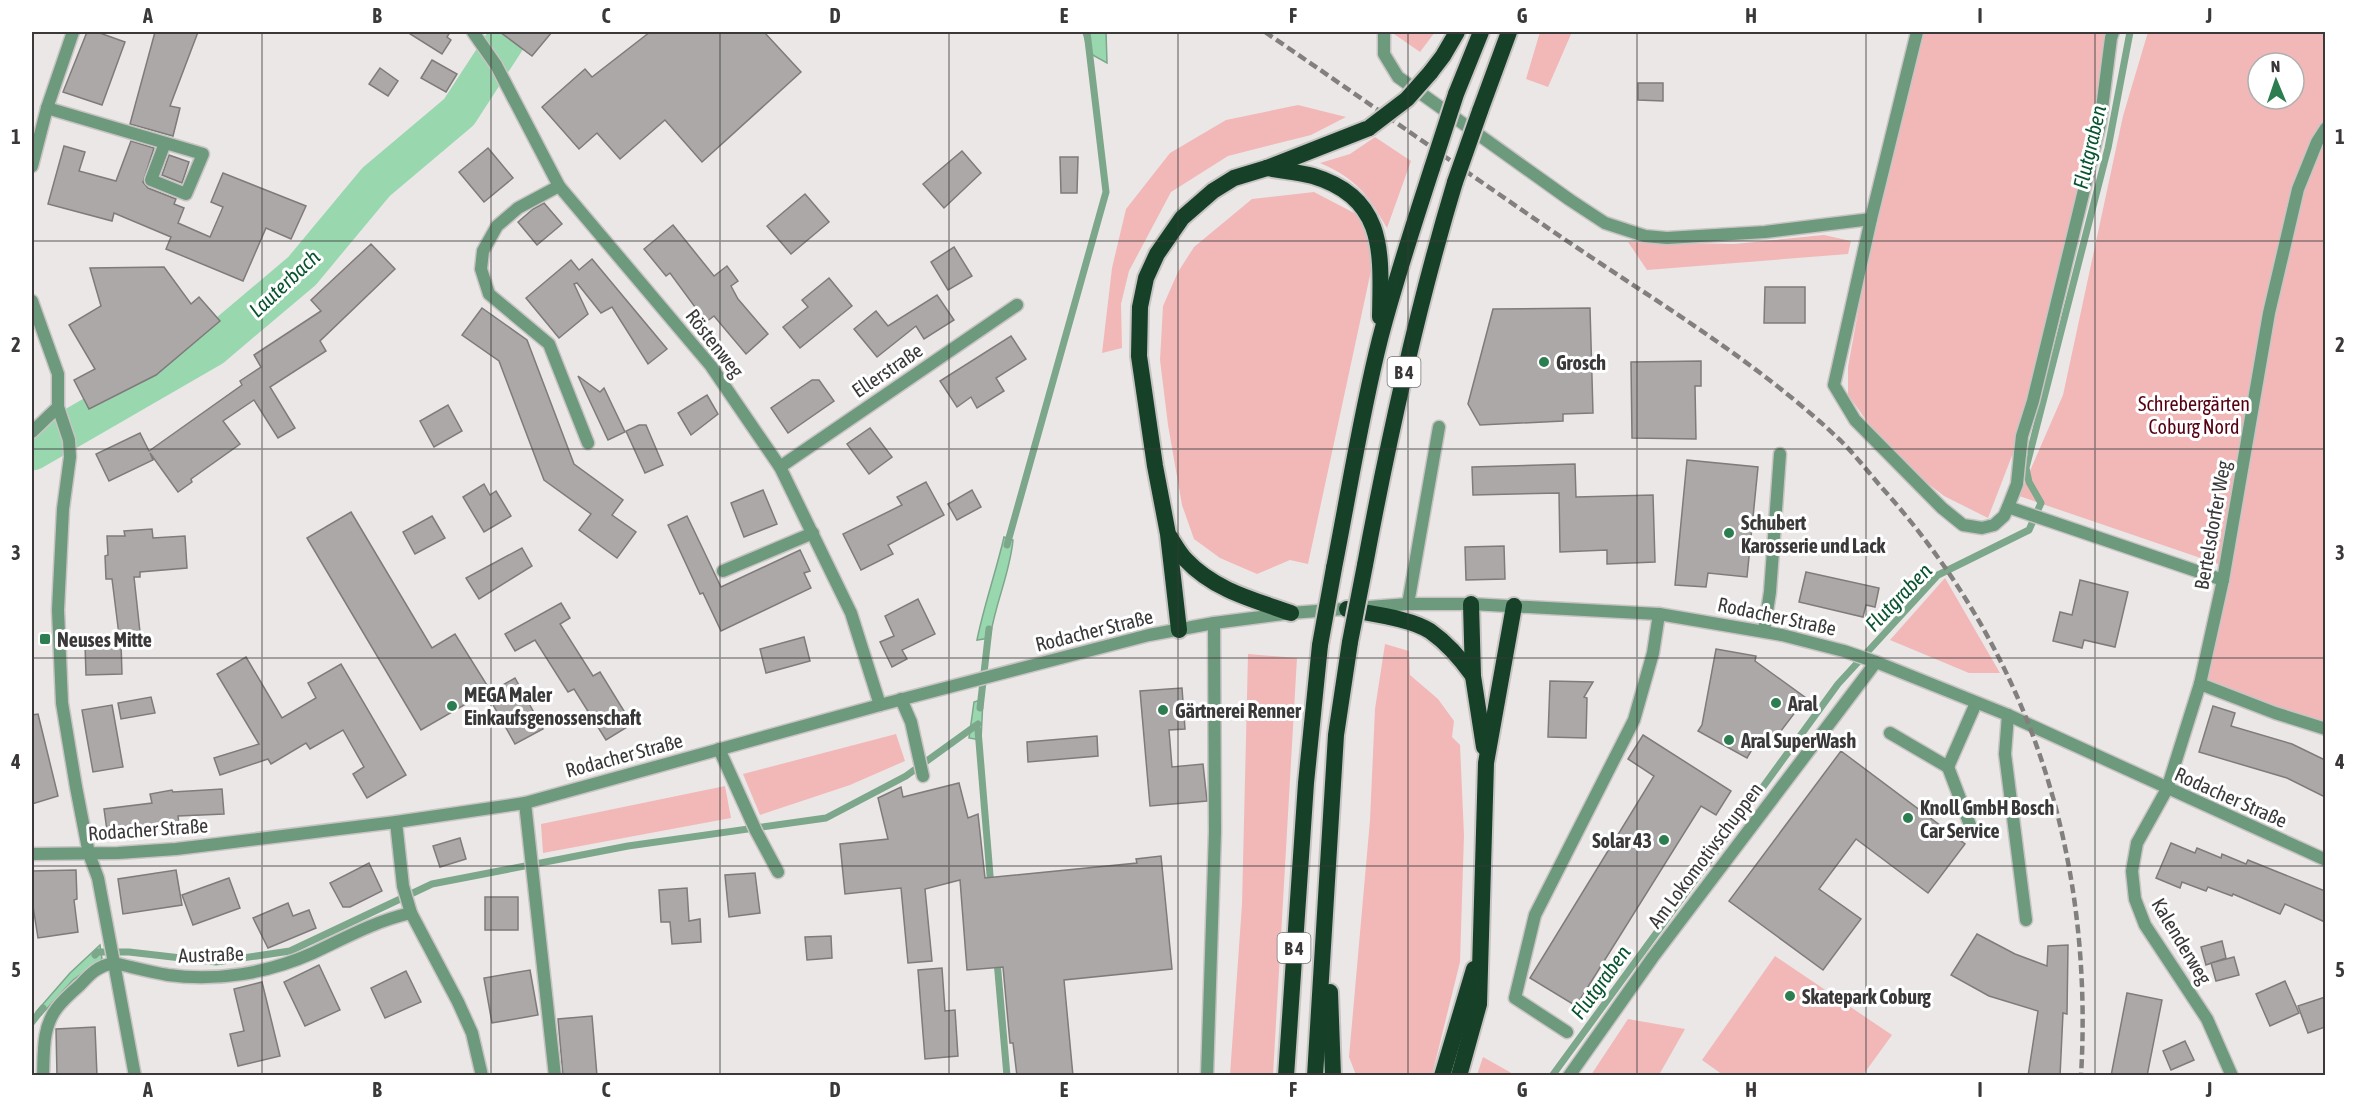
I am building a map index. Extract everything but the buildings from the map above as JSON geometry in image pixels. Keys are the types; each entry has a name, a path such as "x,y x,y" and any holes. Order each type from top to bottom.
{"highway":[{"path":"1179,630 1168,534 1155,466 1139,356 1140,307 1146,278 1157,254 1182,218 1213,190 1234,178 1267,168 1369,128 1407,99 1443,56 1457,32"},
{"name":"B 4","path":"1287,1076 1305,792 1320,645 1334,568 1360,429 1380,339 1403,257 1456,94 1481,32"},
{"name":"B 4","path":"1315,1076 1336,735 1350,642 1383,464 1415,322 1455,182 1509,32"},
{"path":"1267,168 1312,176 1335,184 1367,212 1376,230 1381,266 1380,339"},
{"path":"1168,534 1185,560 1205,577 1238,594 1291,613"},
{"path":"1471,603 1473,676 1486,763"},
{"path":"1460,1076 1479,1004 1486,763 1514,606"},
{"path":"1347,609 1411,623 1429,630 1458,656 1473,676"},
{"path":"1326,901 1333,1076"},
{"path":"1442,1076 1481,945"}],"street":[{"path":"32,166 47,108 73,32"},
{"name":"Röstenweg","path":"473,32 496,65 559,186 711,366 780,467 851,613 880,705"},
{"path":"1384,32 1384,54 1398,77 1570,200 1605,222 1645,236 1667,238 1765,232 1871,219"},
{"path":"1917,32 1871,219 1834,385 1855,420 1942,508 1963,525 1982,528 1994,525 2004,516 2017,484 2022,436 2033,400 2100,124 2113,32"},
{"path":"47,108 203,154 186,194 151,180 165,143"},
{"name":"Bertelsdorfer Weg","path":"2167,789 2200,684 2223,580 2272,302 2298,189 2325,128"},
{"path":"559,186 518,208 497,226 483,251 481,269 489,294 549,344 588,443"},
{"path":"32,301 58,374 58,407 69,440 70,457 63,509 58,610 62,703 89,854 96,869 135,1076"},
{"name":"Ellerstraße","path":"780,467 1017,305"},
{"path":"32,432 58,407"},
{"path":"1408,604 1439,427"},
{"path":"1764,631 1770,592 1780,454"},
{"path":"2008,507 2223,580"},
{"path":"723,571 813,533"},
{"name":"Rodacher Straße","path":"32,854 89,854 176,849 396,822 525,803 901,699 1149,635 1214,622 1291,613 1408,604 1471,603 1659,614 1764,631 1849,653 2008,715 2325,860"},
{"path":"1567,1032 1515,998 1535,915 1634,720 1653,653 1659,614"},
{"path":"1207,1076 1215,832 1214,622"},
{"name":"Am Lokomotivschuppen","path":"1569,1076 1653,957 1873,661"},
{"path":"2200,684 2275,713 2325,729"},
{"path":"901,699 911,722 923,777"},
{"path":"1948,767 1977,703"},
{"path":"2008,715 2005,754 2026,920"},
{"path":"1890,733 1948,767 1970,825"},
{"path":"720,749 740,798 778,872"},
{"name":"Kalenderweg","path":"2167,789 2137,843 2132,871 2135,899 2145,925 2207,1019 2232,1076"},
{"path":"525,803 555,1076"},
{"path":"396,822 403,886 410,909 472,1033 482,1076"},
{"name":"Austraße","path":"114,961 170,975 226,976 266,970 312,953 410,909"},
{"path":"43,1076 45,1037 56,1008 94,970 114,961"}],"green space":[{"path":"1396,32 1435,32 1420,52 1394,34"},
{"path":"1540,32 1572,32 1548,87 1526,79"},
{"path":"1921,32 2113,32 2100,124 2033,401 1988,518 1944,496 1892,456 1848,395 1848,367 1875,219"},
{"name":"Schrebergärten Coburg Nord","path":"2148,32 2325,32 2325,729 2200,684 2221,565 2019,496 2063,395 2123,116"},
{"path":"1298,105 1346,117 1311,135 1228,156 1171,192 1129,271 1121,304 1122,348 1102,353 1112,268 1126,209 1170,153 1226,120"},
{"path":"1375,137 1411,161 1387,228 1374,206 1360,189 1343,175 1320,163 1350,154"},
{"path":"1314,192 1360,216 1375,252 1308,564 1290,560 1257,574 1220,558 1194,539 1182,505 1168,425 1160,360 1163,306 1178,272 1194,247 1252,199"},
{"path":"1824,235 1851,241 1848,254 1647,270 1628,242 1734,244"},
{"path":"1945,578 2000,673 1969,673 1890,640"},
{"path":"1385,644 1409,651 1410,675 1438,699 1454,721 1452,737 1460,745 1464,835 1460,962 1432,1075 1356,1075 1349,1057 1370,820 1375,709"},
{"path":"1248,654 1297,658 1273,1075 1230,1075 1242,904"},
{"path":"896,734 905,761 850,785 760,815 743,774"},
{"path":"725,786 731,818 543,853 541,824"},
{"name":"Skatepark Coburg","path":"1775,956 1892,1035 1863,1075 1723,1075 1702,1060"},
{"path":"1628,1019 1685,1029 1659,1075 1591,1075"},
{"path":"1483,1057 1515,1075 1477,1075"}],"shaded area":[{"path":"1083,32 1106,32 1107,63 1089,53"},
{"path":"47,433 52,447 32,462 32,443"},
{"path":"1004,537 1013,540 1006,577 990,638 977,640 983,614"},
{"path":"983,699 981,740 969,738 974,702"},
{"path":"100,945 102,959 73,980 41,1015 36,1012 70,973"}],"waterway":[{"name":"Lauterbach","path":"32,451 212,347 302,271 376,182 459,112 511,32"},
{"path":"1007,545 1106,192 1087,32"},
{"name":"Flutgraben","path":"1552,1076 1838,684 1938,575 2029,530 2041,503 2029,482 2026,468 2108,148 2130,32"},
{"path":"980,708 989,629"},
{"path":"95,955 98,952 129,952 216,962 290,951 432,884 628,846 826,818 906,776 978,724"},
{"path":"978,730 991,887"},
{"path":"997,961 1007,1076"},
{"path":"32,1022 43,1008"}],"railway":[{"path":"1265,32 1567,241 1708,335 1777,386 1847,447 1934,552 1978,619 2014,689 2042,762 2063,837 2076,915 2082,994 2081,1076"}],"place":[{"name":"Grosch","path":"1544,362"},
{"name":"Schubert Karosserie und Lack","path":"1729,533"},
{"name":"Neuses Mitte","path":"45,639"},
{"name":"Aral","path":"1776,703"},
{"name":"MEGA Maler Einkaufsgenossenschaft","path":"452,706"},
{"name":"Gärtnerei Renner","path":"1163,710"},
{"name":"Aral SuperWash","path":"1729,740"},
{"name":"Knoll GmbH Bosch Car Service","path":"1908,818"},
{"name":"Solar 43","path":"1664,840"},
{"name":"Skatepark Coburg","path":"1790,996"}]}
